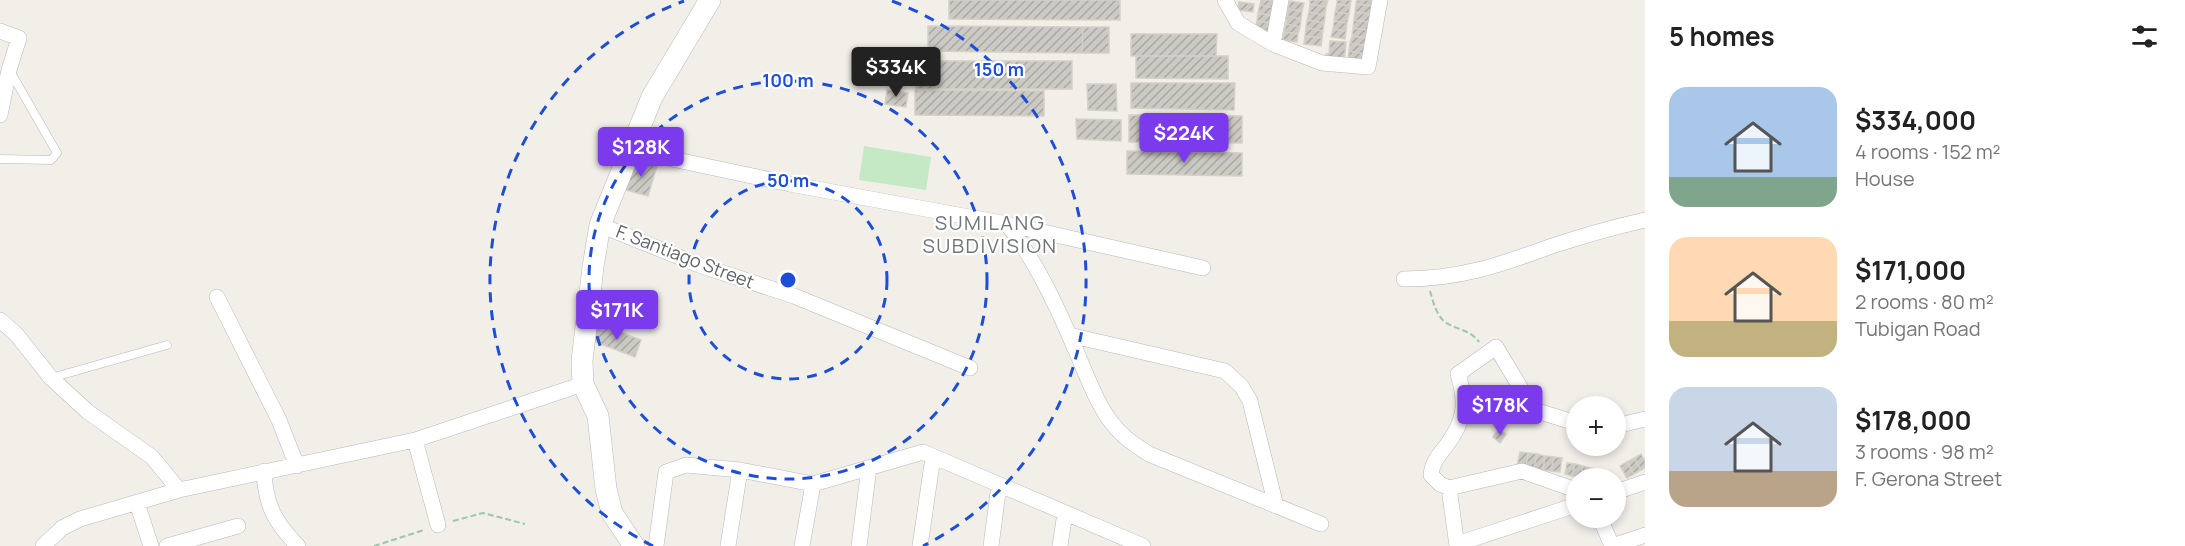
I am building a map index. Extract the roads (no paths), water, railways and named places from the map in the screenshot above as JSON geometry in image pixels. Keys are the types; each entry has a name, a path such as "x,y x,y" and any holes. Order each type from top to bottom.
{"street":[{"path":"634,546 612,513 606,489 598,416 583,384 582,361 593,267 600,225 652,96 710,0"},
{"path":"1225,0 1238,23 1273,44 1322,63 1368,67 1380,0"},
{"path":"1273,44 1281,0"},
{"path":"0,31 19,38 3,86 0,116"},
{"path":"630,150 790,184 1007,224 1203,268"},
{"path":"1404,279 1448,277 1505,264 1581,237 1645,220"},
{"path":"1007,224 1035,264 1092,387 1115,428 1130,442 1149,454 1321,524"},
{"name":"F. Santiago Street","path":"600,225 699,266 794,296 970,368"},
{"path":"217,297 279,420 297,466"},
{"path":"0,320 8,334 51,378 88,412 152,457 179,490"},
{"path":"1069,335 1225,371 1242,387 1250,401 1276,506"},
{"path":"1566,420 1534,410 1496,347 1458,374 1464,410 1455,433 1432,465 1431,475 1440,484 1449,488 1521,471 1566,487"},
{"path":"43,546 63,528 80,519 179,490 415,440 583,384"},
{"path":"1626,424 1645,419"},
{"path":"415,440 438,525"},
{"path":"656,546 666,472 686,465 740,470 813,484 923,452 1065,513 1121,541 1143,546"},
{"path":"920,546 933,457"},
{"path":"859,546 870,468"},
{"path":"728,546 740,470"},
{"path":"264,471 265,492 272,513 298,546"},
{"path":"1626,489 1645,482"},
{"path":"801,546 813,484"},
{"path":"991,546 999,485"},
{"path":"1449,488 1457,545 1566,508"},
{"path":"137,503 151,546"},
{"path":"1060,546 1065,513"},
{"path":"167,546 238,526"},
{"path":"1604,528 1612,546 1645,535"}],"lane":[{"path":"0,159 51,160 57,153 9,70"},
{"path":"51,378 167,345"}],"district":[{"name":"SUMILANG SUBDIVISION","path":"990,234"}]}
